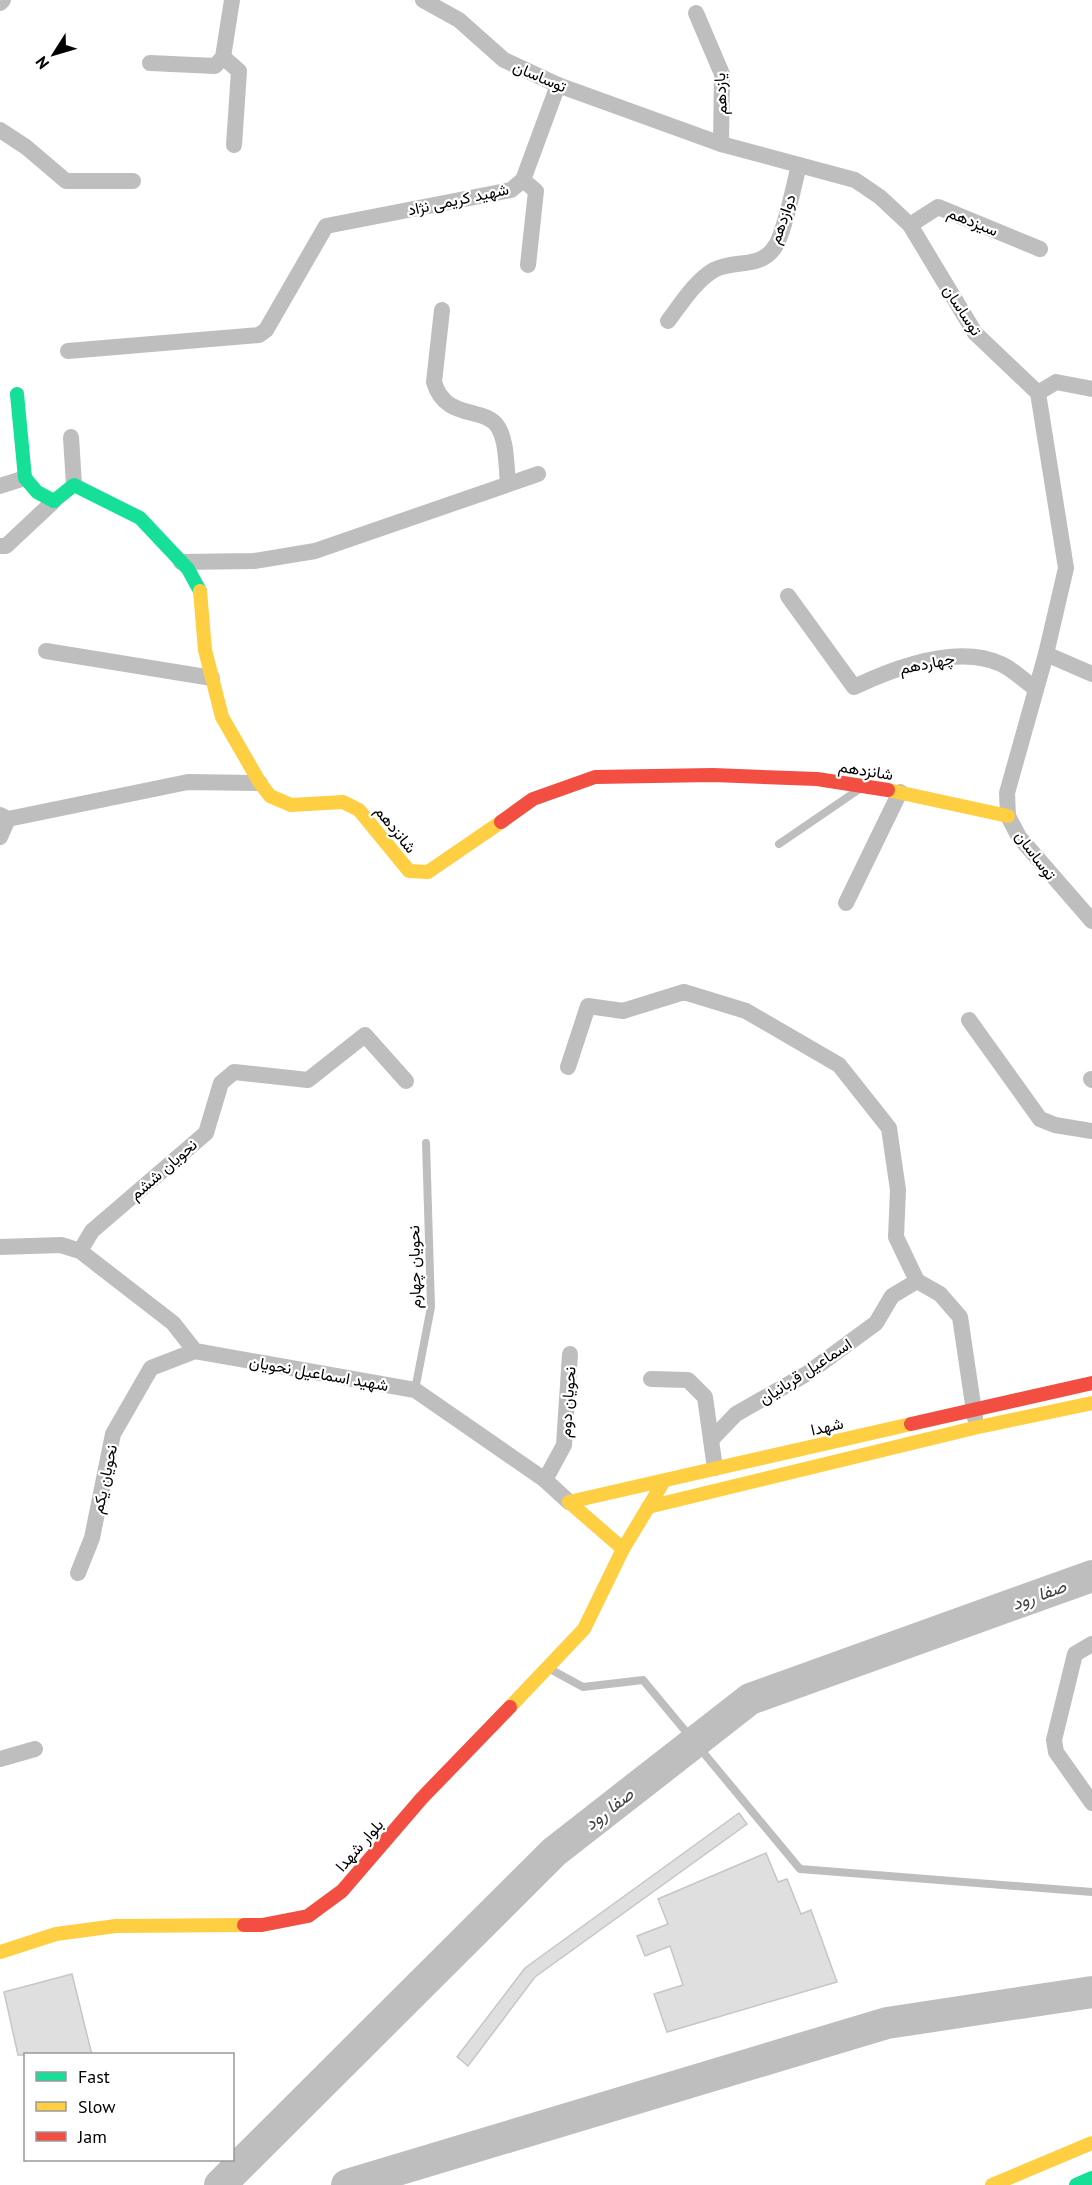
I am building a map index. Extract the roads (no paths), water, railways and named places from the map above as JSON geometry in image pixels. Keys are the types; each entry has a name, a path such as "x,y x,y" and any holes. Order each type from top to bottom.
{"main road":[{"path":"17,394 25,478 37,492 54,501 74,485"},
{"name":"شانزدهم","path":"74,485 140,518 181,562 202,594 205,650 222,717 270,796 291,805 343,802 359,810 409,871 428,872 533,799 595,777 725,776 818,779 900,792 1008,816"},
{"name":"شهدا","path":"569,1502 973,1408 1092,1383"},
{"path":"648,1507 977,1427 1092,1403"},
{"name":"بلوار شهدا","path":"0,1952 56,1934 116,1926 262,1925 308,1916 342,1891 422,1798 584,1629 623,1549 664,1480"},
{"name":"شهید اسماعیل نحویان","path":"569,1502 623,1549"},
{"path":"992,2185 1092,2143"},
{"path":"1076,2185 1092,2178"}],"street":[{"path":"150,63 215,66 223,57 232,0"},
{"name":"توساسان","path":"423,0 459,20 504,60 558,85 721,144 855,180 880,197 910,225 975,333 1038,393 1066,568 1046,654 1007,793 1008,816 1019,837 1092,921"},
{"name":"یازدهم","path":"696,13 722,74 721,144"},
{"path":"223,57 239,71 234,145"},
{"name":"شهید کریمی نژاد","path":"68,351 259,335 266,330 326,226 511,190 523,180 558,85"},
{"path":"0,130 26,147 66,181 133,182"},
{"name":"دوازدهم","path":"668,321 693,288 715,269 747,264 765,258 776,245 799,165"},
{"path":"523,180 536,191 528,265"},
{"name":"سیزدهم","path":"910,225 938,207 1040,249"},
{"path":"442,310 434,382 437,393 442,401 495,422 500,430 508,482"},
{"path":"1038,393 1056,382 1092,389"},
{"path":"71,437 74,485"},
{"path":"181,562 254,561 315,551 508,482 538,474"},
{"path":"0,486 25,478"},
{"path":"0,546 6,546 54,501"},
{"name":"چهاردهم","path":"788,596 854,687 893,669 968,655 1001,664 1035,688"},
{"path":"46,651 212,678"},
{"path":"1046,654 1092,674"},
{"path":"0,837 4,817 188,782 260,783"},
{"path":"846,903 900,792"},
{"path":"568,1067 588,1006 623,1011 684,992 746,1011 839,1065 889,1128 898,1190 896,1237 917,1281 940,1294 960,1317 977,1427"},
{"path":"969,1020 1040,1119 1055,1125 1092,1131"},
{"name":"نحویان ششم","path":"80,1251 92,1231 206,1133 221,1083 234,1072 308,1080 365,1035 406,1081"},
{"path":"0,1247 61,1245 80,1251 173,1323 195,1351"},
{"name":"اسماعیل قربانیان","path":"711,1440 736,1414 808,1373 876,1323 892,1296 917,1281"},
{"name":"شهید اسماعیل نحویان","path":"195,1351 416,1390 545,1480 569,1502"},
{"name":"نحویان یکم","path":"78,1573 92,1538 113,1434 151,1368 195,1351"},
{"name":"نحویان دوم","path":"545,1480 564,1445 570,1354"},
{"path":"651,1378 688,1380 705,1397 715,1468"},
{"path":"1092,1644 1075,1654 1054,1740 1056,1752 1092,1803"},
{"path":"0,1759 35,1749"}],"lane":[{"path":"779,844 863,786"},
{"name":"نحویان چهارم","path":"416,1390 431,1307 426,1143"},
{"path":"548,1667 583,1687 643,1680 800,1869 1092,1892"}],"waterway":[{"name":"صفا رود","path":"220,2185 554,1852 750,1699 1092,1576"},
{"name":"صفا رود","path":"347,2185 887,2023 1092,1992"}]}
